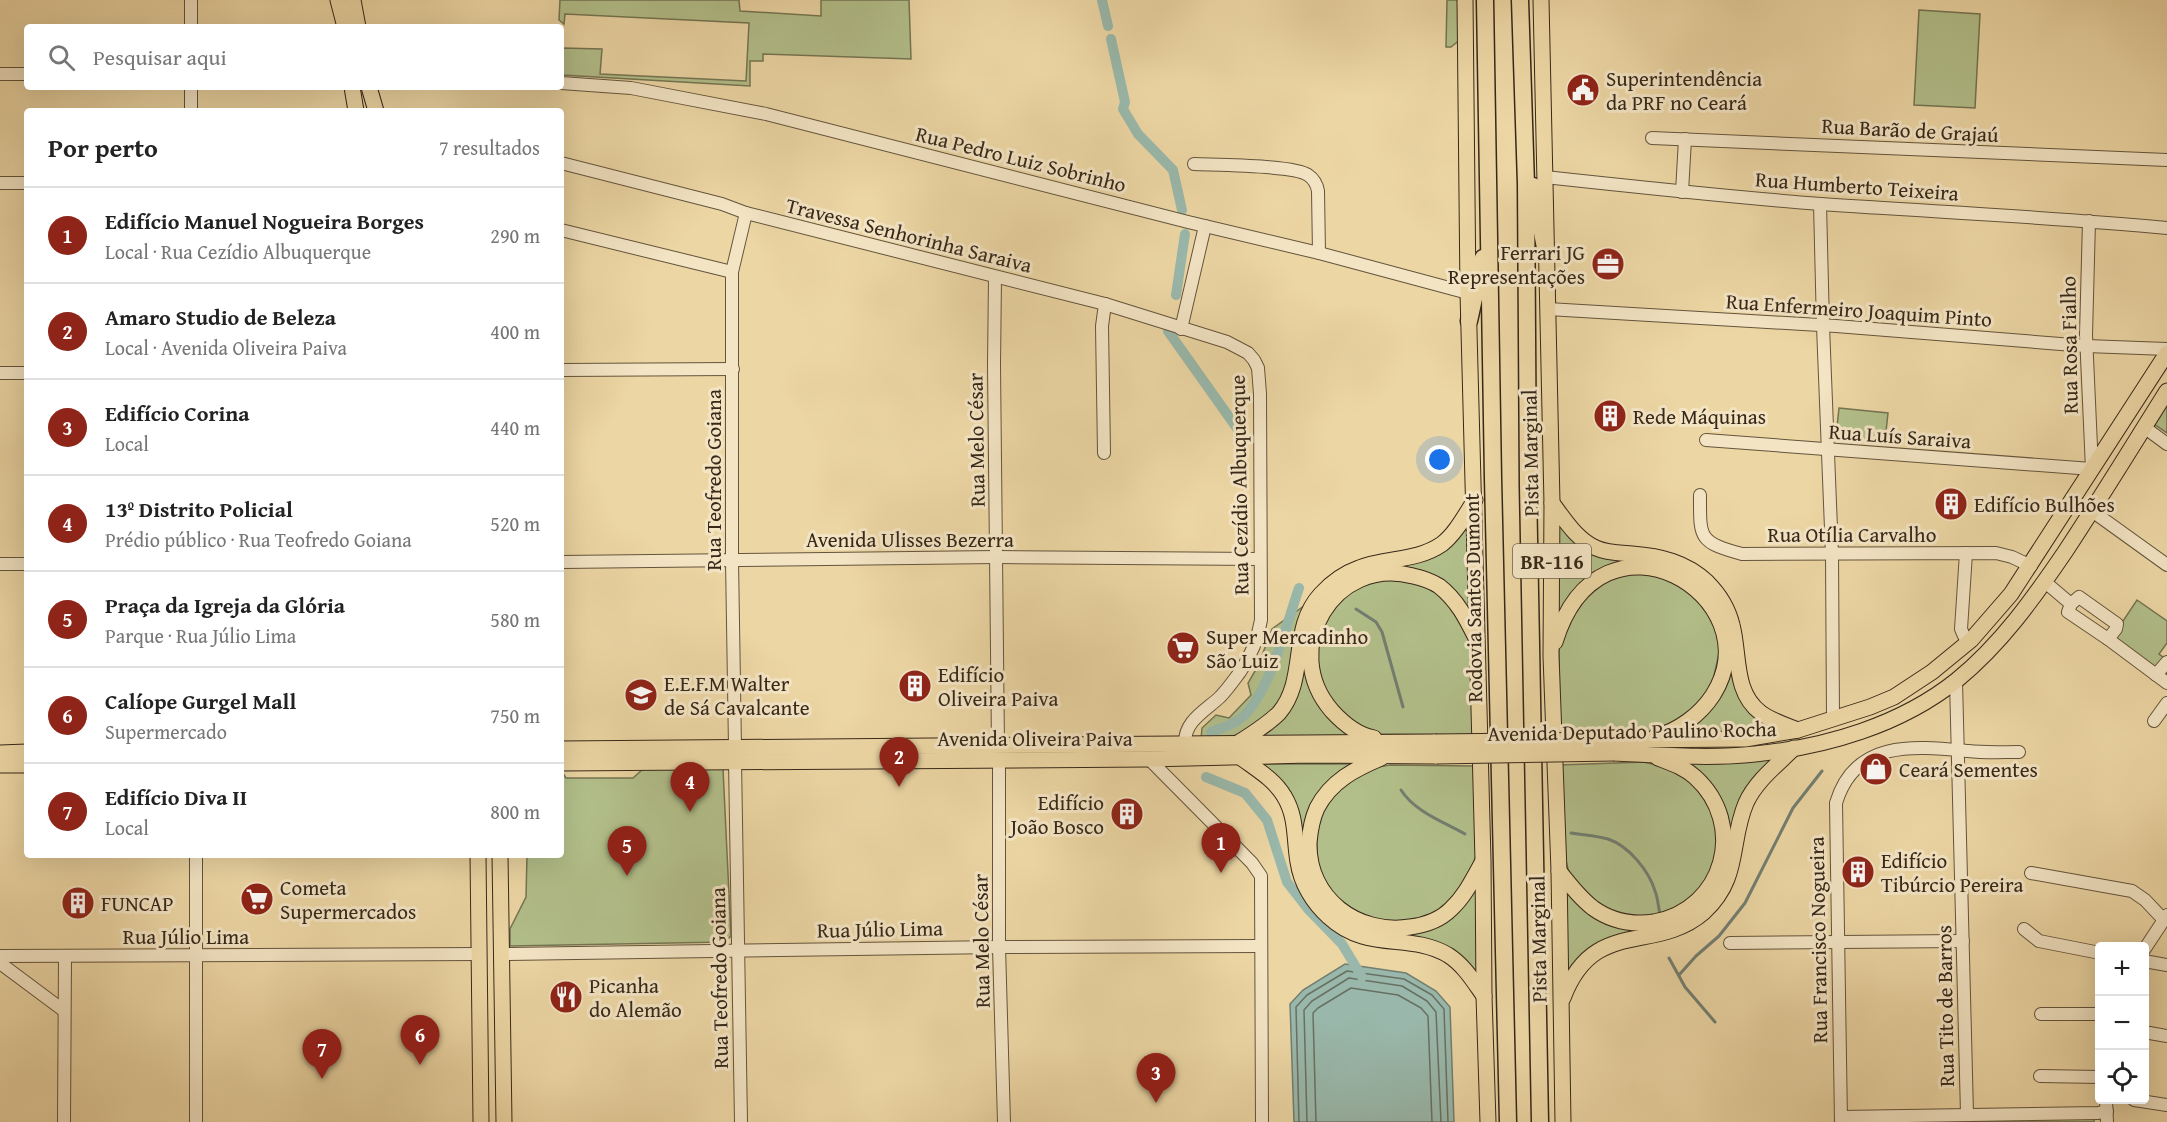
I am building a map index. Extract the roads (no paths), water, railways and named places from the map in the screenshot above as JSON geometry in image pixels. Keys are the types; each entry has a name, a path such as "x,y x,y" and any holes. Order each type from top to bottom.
{"highway":[{"name":"Rodovia Santos Dumont","path":"1485,0 1488,240 1508,1122"},
{"name":"BR-116","path":"1520,0 1525,145 1528,510 1539,1122"},
{"path":"1525,145 1547,258"},
{"path":"1469,321 1480,266 1488,240"}],"main road":[{"path":"338,0 344,24"},
{"path":"353,0 357,24"},
{"path":"1465,0 1468,293 1488,1122"},
{"name":"Pista Marginal","path":"1541,0 1552,503 1551,656 1563,1122"},
{"path":"352,90 356,108"},
{"path":"370,90 375,108"},
{"name":"Avenida Deputado Paulino Rocha","path":"1645,747 1745,739 1798,730 1894,697 1932,672 1971,640 2012,594 2167,353"},
{"name":"Avenida Deputado Paulino Rocha","path":"1436,749 1645,747 1754,754 1848,736 1920,705 1956,681 2002,637 2045,582 2167,391"},
{"path":"1474,500 1459,524 1443,543 1412,558 1359,568 1332,584 1320,595 1303,627 1294,685 1286,702 1280,712 1239,750 1285,797 1294,820 1302,880 1328,916 1349,931 1365,938 1417,944 1448,956 1467,972 1484,996"},
{"path":"1552,503 1573,531 1595,548 1671,560 1706,581 1720,597 1729,615 1736,642 1740,679 1745,694 1760,713 1798,730"},
{"path":"1551,656 1563,617 1573,601 1584,588 1603,575 1629,568 1648,567 1675,575 1700,592 1716,614 1724,639 1725,664 1719,684 1703,708 1686,722 1645,747"},
{"path":"1394,742 1369,737 1347,726 1325,703 1313,679 1310,662 1313,636 1333,599 1351,585 1370,576 1388,573 1410,575 1432,582 1451,597 1459,606 1477,639"},
{"name":"Avenida Oliveira Paiva","path":"999,752 1149,759 1239,750 1394,742 1436,749"},
{"name":"Avenida Oliveira Paiva","path":"564,749 735,754 999,752 1185,744 1239,750 1385,756 1436,749"},
{"path":"1558,871 1594,908 1608,916 1638,924 1679,914 1691,906 1711,886 1720,864 1724,843 1723,826 1716,807 1694,776 1645,747"},
{"path":"1560,1006 1573,975 1583,962 1595,953 1620,941 1677,928 1696,918 1710,905 1720,893 1729,875 1741,817 1751,794 1794,748"},
{"path":"0,753 24,752"},
{"name":"Avenida Oliveira Paiva","path":"564,763 735,754"},
{"path":"1385,756 1340,779 1317,808 1312,821 1309,850 1313,873 1320,889 1334,906 1355,920 1383,928 1399,929 1434,921 1452,909 1461,898 1483,860"},
{"path":"0,765 24,765"},
{"path":"478,858 481,1122"},
{"path":"500,858 504,1122"}],"street":[{"path":"191,0 191,24"},
{"path":"0,74 24,74"},
{"name":"Rua Pedro Luiz Sobrinho","path":"564,82 631,88 766,114 1319,253 1468,293"},
{"path":"191,90 192,108"},
{"name":"Rua Barão de Grajaú","path":"1652,138 2167,160"},
{"path":"1682,192 1684,139"},
{"path":"1194,164 1291,170 1308,175 1316,184 1318,191 1319,253"},
{"name":"Travessa Senhorinha Saraiva","path":"564,165 1105,304"},
{"name":"Rua Humberto Teixeira","path":"1545,177 1820,204 2089,220 2167,228"},
{"path":"0,183 24,183"},
{"path":"1820,204 1832,554 1833,718"},
{"name":"Rua Teofredo Goiana","path":"741,1122 732,560 732,272 746,213"},
{"name":"Rua Rosa Fialho","path":"2089,220 2086,346 2092,469"},
{"path":"1181,329 1205,226"},
{"path":"564,231 732,272"},
{"name":"Rua Melo César","path":"995,277 999,947 1004,1122"},
{"path":"1104,453 1102,326 1105,304"},
{"name":"Rua Cezídio Albuquerque","path":"1105,304 1238,347 1248,353 1258,368 1261,620 1259,634 1250,657 1220,696 1188,728 1184,735 1185,744"},
{"name":"Rua Enfermeiro Joaquim Pinto","path":"1548,309 1823,326 2086,346 2167,349"},
{"path":"564,370 733,369"},
{"path":"0,373 24,373"},
{"path":"2144,427 2167,444"},
{"name":"Rua Luís Saraiva","path":"1706,440 2092,469"},
{"name":"Rua Otília Carvalho","path":"1700,495 1701,528 1707,541 1722,549 1742,554 1996,553 2012,557 2031,566"},
{"path":"2091,512 2167,565"},
{"path":"1966,553 1961,629 1964,636 1971,640"},
{"name":"Avenida Ulisses Bezerra","path":"564,562 997,557 1260,559"},
{"path":"0,564 24,564"},
{"path":"2045,582 2071,604"},
{"path":"2108,639 2116,629 2116,622 2077,597 2068,608 2070,614 2167,683"},
{"path":"2156,675 2167,662"},
{"name":"Rua Tito de Barros","path":"1956,681 1967,1114"},
{"path":"2154,721 2167,703"},
{"name":"Rua Francisco Nogueira","path":"1841,1120 1836,803 1851,773 1871,757 1889,750 1958,750"},
{"path":"1958,750 2019,752"},
{"path":"1149,759 1259,872 1262,881 1260,946 1262,1122"},
{"path":"196,858 196,1122"},
{"path":"2031,873 2132,891 2166,917 2149,944"},
{"path":"2024,929 2039,941 2095,952"},
{"path":"1730,943 1963,940"},
{"name":"Rua Júlio Lima","path":"501,954 1260,946"},
{"name":"Rua Júlio Lima","path":"0,956 480,954"},
{"path":"64,956 64,1122"},
{"path":"2149,962 2167,965"},
{"path":"0,963 63,1010"},
{"path":"2041,1014 2095,1014"},
{"path":"2149,1033 2167,1036"},
{"path":"2040,1076 2095,1077"},
{"path":"2149,1102 2167,1105"},
{"path":"1841,1120 2107,1111"}],"water":[{"path":"1345,964 1406,973 1436,991 1450,1007 1454,1122 1294,1122 1290,1004 1303,990"}],"waterway":[{"path":"1102,0 1108,26"},
{"path":"1111,39 1125,102 1123,109 1138,134 1173,170 1182,210"},
{"path":"1176,295 1185,234"},
{"path":"1168,331 1244,438"},
{"path":"1211,732 1237,721 1258,697 1275,660 1299,588"},
{"path":"1356,609 1376,622 1382,632 1403,707"},
{"path":"1679,975 1719,936 1745,903 1793,808 1822,771"},
{"path":"1206,777 1245,793 1267,820 1287,882 1308,909 1342,944 1362,977"},
{"path":"1401,790 1422,810 1465,834"},
{"path":"1571,833 1608,839 1631,853 1652,883 1660,914"},
{"path":"1669,958 1685,987 1715,1022"}],"place":[{"name":"Superintendência da PRF no Ceará","path":"1583,90"},
{"name":"Ferrari JG Representações","path":"1608,264"},
{"name":"Rede Máquinas","path":"1610,416"},
{"name":"Edifício Bulhões","path":"1951,504"},
{"name":"Super Mercadinho São Luiz","path":"1183,648"},
{"name":"Edifício Oliveira Paiva","path":"915,686"},
{"name":"E.E.F.M Walter de Sá Cavalcante","path":"641,695"},
{"name":"Ceará Sementes","path":"1876,769"},
{"name":"Amaro Studio de Beleza","path":"899,787"},
{"name":"13º Distrito Policial","path":"690,812"},
{"name":"Edifício João Bosco","path":"1127,814"},
{"name":"Edifício Tibúrcio Pereira","path":"1858,872"},
{"name":"Edifício Manuel Nogueira Borges","path":"1221,873"},
{"name":"Praça da Igreja da Glória","path":"627,876"},
{"name":"Cometa Supermercados","path":"257,899"},
{"name":"FUNCAP","path":"78,903"},
{"name":"Picanha do Alemão","path":"566,997"},
{"name":"Calíope Gurgel Mall","path":"420,1065"},
{"name":"Edifício Diva II","path":"322,1079"},
{"name":"Edifício Corina","path":"1156,1103"}]}
